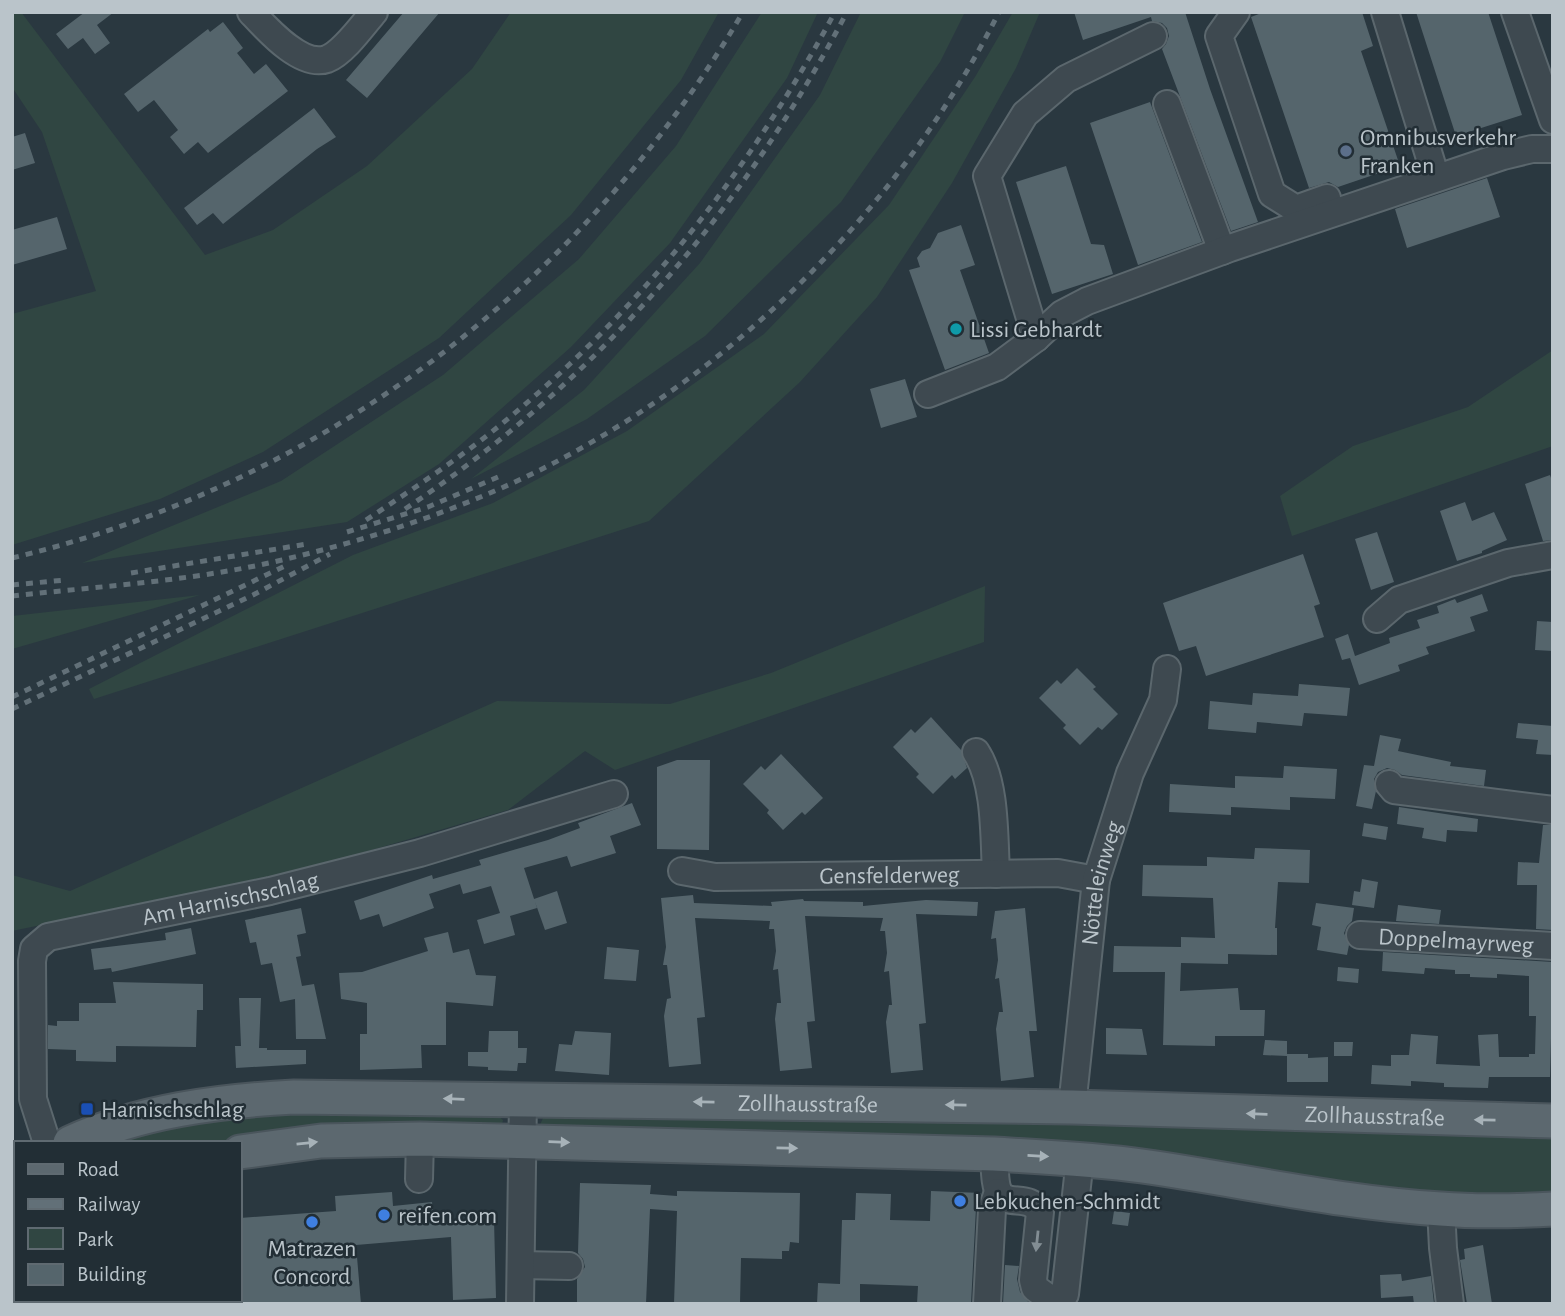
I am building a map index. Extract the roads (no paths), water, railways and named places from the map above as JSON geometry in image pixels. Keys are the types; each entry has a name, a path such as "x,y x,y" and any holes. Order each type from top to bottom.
{"main road":[{"name":"Zollhausstraße","path":"75,1141 107,1128 155,1115 249,1100 338,1097 1072,1107 1553,1121"},
{"name":"Zollhausstraße","path":"242,1152 321,1142 420,1139 994,1154 1080,1159 1441,1209 1553,1209"}],"street":[{"path":"251,12 278,39 313,60 328,59 341,50 374,12"},
{"path":"1236,12 1219,36 1272,194 1296,209 1434,171 1532,149 1553,147"},
{"path":"1385,12 1434,171"},
{"path":"1515,12 1553,120"},
{"path":"1036,338 987,176 1025,114 1066,79 1153,36"},
{"path":"1167,104 1222,251"},
{"path":"928,394 997,367 1036,338 1062,314 1087,300 1434,171"},
{"path":"1377,620 1399,600 1508,564 1553,555"},
{"name":"Nötteleinweg","path":"1072,1107 1096,880 1130,773 1163,700 1167,669"},
{"path":"976,751 985,764 992,810 996,874"},
{"path":"1389,784 1394,790 1553,810"},
{"name":"Am Harnischschlag","path":"46,1141 23,1082 34,949 48,937 270,891 370,866 614,793"},
{"name":"Gensfelderweg","path":"682,871 715,877 1058,873 1096,880"},
{"name":"Doppelmayrweg","path":"1360,935 1553,946"},
{"path":"520,1304 523,1099"},
{"path":"419,1179 420,1139"},
{"path":"987,1304 992,1209 998,1192 994,1154"},
{"path":"998,1192 1003,1198 1031,1202 1037,1206 1040,1212 1033,1280 1035,1288 1050,1299 1065,1294 1080,1159"},
{"path":"1441,1209 1450,1304"},
{"path":"521,1265 569,1266"}],"railway":[{"path":"12,558 126,525 234,480 337,425 433,360 523,286 604,202 678,111 743,12"},
{"path":"366,520 453,461 504,422 555,378 648,284 690,233 767,127 835,12"},
{"path":"405,509 474,460 539,407 600,350 657,289 711,225 760,157 847,12"},
{"path":"12,596 215,573 349,543 416,522 481,497 544,468 615,428 683,383 747,332 808,276 863,216 914,151 960,83 999,12"},
{"path":"347,532 428,507 498,477"},
{"path":"131,573 307,544"},
{"path":"12,709 253,595 330,554"},
{"path":"12,697 287,565"},
{"path":"12,585 65,580"}],"place":[{"name":"Omnibusverkehr Franken","path":"1346,151"},
{"name":"Lissi Gebhardt","path":"956,329"},
{"name":"Harnischschlag","path":"87,1109"},
{"name":"Lebkuchen-Schmidt","path":"960,1201"},
{"name":"reifen.com","path":"384,1215"},
{"name":"Matrazen Concord","path":"312,1222"}]}
